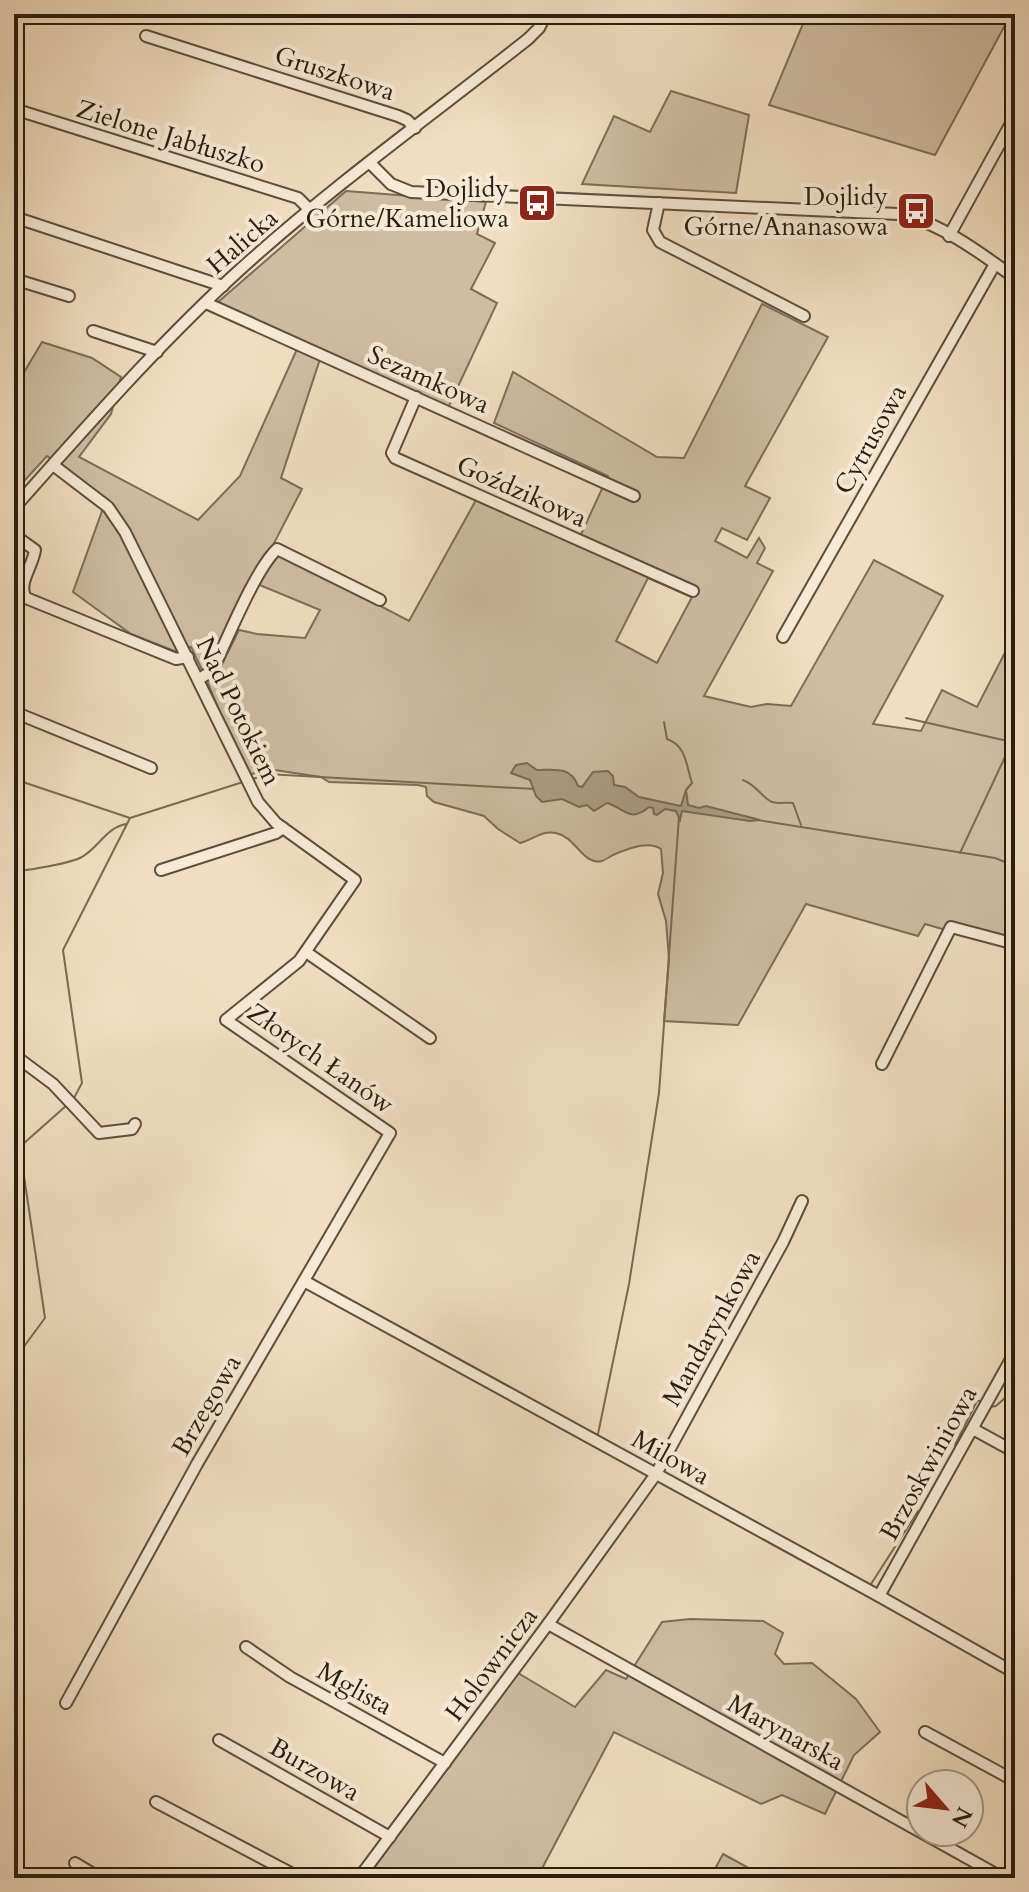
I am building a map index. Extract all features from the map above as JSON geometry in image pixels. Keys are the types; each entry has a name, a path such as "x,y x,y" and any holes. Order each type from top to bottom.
{"street":[{"name":"Halicka","path":"14,507 157,352 223,286 310,210 528,39 539,28 546,14"},
{"name":"Gruszkowa","path":"146,36 398,116 415,128"},
{"name":"Zielone Jabłuszko","path":"14,109 298,198 310,210"},
{"path":"949,236 1015,116"},
{"path":"370,163 391,184 411,192 898,214 915,218 949,236 1015,278"},
{"path":"659,203 653,230 660,242 804,316"},
{"path":"14,217 223,286"},
{"name":"Cytrusowa","path":"783,637 995,264"},
{"path":"14,279 69,296"},
{"name":"Sezamkowa","path":"206,303 634,496"},
{"path":"93,331 157,352"},
{"name":"Goździkowa","path":"416,397 392,453 395,458 693,591"},
{"name":"Nad Potokiem","path":"53,465 108,507 125,532 258,802 283,828 355,880 299,961 226,1020"},
{"path":"14,535 35,550 22,587 26,598 176,659 188,657"},
{"path":"199,679 212,671 252,590 277,549 380,600"},
{"path":"14,712 151,768"},
{"path":"161,870 276,833 283,828"},
{"path":"882,1064 951,927 1015,944"},
{"path":"306,952 430,1038"},
{"name":"Złotych Łanów","path":"226,1020 390,1133"},
{"path":"14,1055 53,1084 92,1129 99,1133 133,1126"},
{"name":"Brzegowa","path":"66,1703 197,1464 390,1133"},
{"name":"Mandarynkowa","path":"656,1474 783,1242 802,1201"},
{"name":"Milowa","path":"304,1281 1015,1673"},
{"name":"Brzoskwiniowa","path":"879,1596 1015,1352"},
{"path":"973,1429 1015,1452"},
{"name":"Holownicza","path":"359,1878 656,1474"},
{"name":"Marynarska","path":"548,1624 1003,1878"},
{"name":"Mglista","path":"246,1647 290,1677 445,1763"},
{"path":"925,1732 1015,1781"},
{"name":"Burzowa","path":"219,1740 390,1837"},
{"path":"156,1802 300,1878"},
{"path":"75,1863 100,1878"}],"shaded area":[{"path":"807,14 1011,14 935,155 769,105"},
{"path":"671,91 749,115 736,193 582,184 614,116 650,132"},
{"path":"346,191 486,202 477,234 495,243 471,289 497,303 448,408 217,303"},
{"path":"762,304 828,337 745,486 770,498 747,540 722,528 715,541 747,558 759,538 765,548 757,563 773,571 704,696 751,707 767,704 791,706 874,560 943,596 873,724 921,731 942,690 977,707 1015,633 1015,950 925,924 918,936 806,904 738,1025 664,1021 669,959 666,921 658,894 663,873 661,849 650,845 637,846 603,861 595,861 556,833 541,834 520,843 484,816 434,802 427,796 426,787 418,785 329,782 321,777 268,769 249,775 207,681 216,676 239,630 305,638 320,610 250,581 208,666 202,670 191,647 177,652 131,634 73,592 106,500 47,456 14,492 14,372 23,374 42,342 92,358 121,377 111,414 79,457 198,520 240,476 297,349 320,359 281,478 302,489 271,549 409,621 476,500 576,545 608,476 494,423 513,372 657,457 684,458","holes":["648,578 692,597 657,663 616,641"]},
{"path":"527,763 537,770 566,772 582,787 593,772 608,771 613,776 614,785 625,787 639,797 681,806 686,790 688,805 706,806 760,820 682,811 680,820 676,811 665,809 657,815 649,807 632,814 607,803 594,811 587,805 579,807 562,799 542,802 530,780 511,773 516,765"},
{"path":"690,1619 763,1621 783,1633 775,1654 784,1664 812,1663 856,1699 880,1732 854,1755 825,1814 782,1795 761,1804 614,1732 537,1878 366,1878 518,1673 575,1707 606,1670 626,1679 662,1622"},
{"path":"723,1854 767,1878 710,1878"}],"waterway":[{"path":"906,718 1012,742 960,853"},
{"path":"664,722 667,739 674,742 685,757 692,783 686,790"},
{"path":"253,779 267,774 534,789"},
{"path":"14,779 130,818 243,782"},
{"path":"743,780 772,802 793,803 801,825"},
{"path":"598,1434 629,1284 659,1093 679,817"},
{"path":"74,1098 82,1083 63,950 130,818"},
{"path":"758,820 995,858 1015,866"},
{"path":"14,871 82,857 113,829 126,824"},
{"path":"14,1152 67,1105"},
{"path":"14,1360 45,1318 20,1149"},
{"path":"991,1407 1015,1389"},
{"path":"955,1445 977,1401 981,1401"},
{"path":"871,1584 918,1511"}],"place":[{"name":"Dojlidy Górne/Kameliowa","path":"537,203"},
{"name":"Dojlidy Górne/Ananasowa","path":"916,211"}]}
